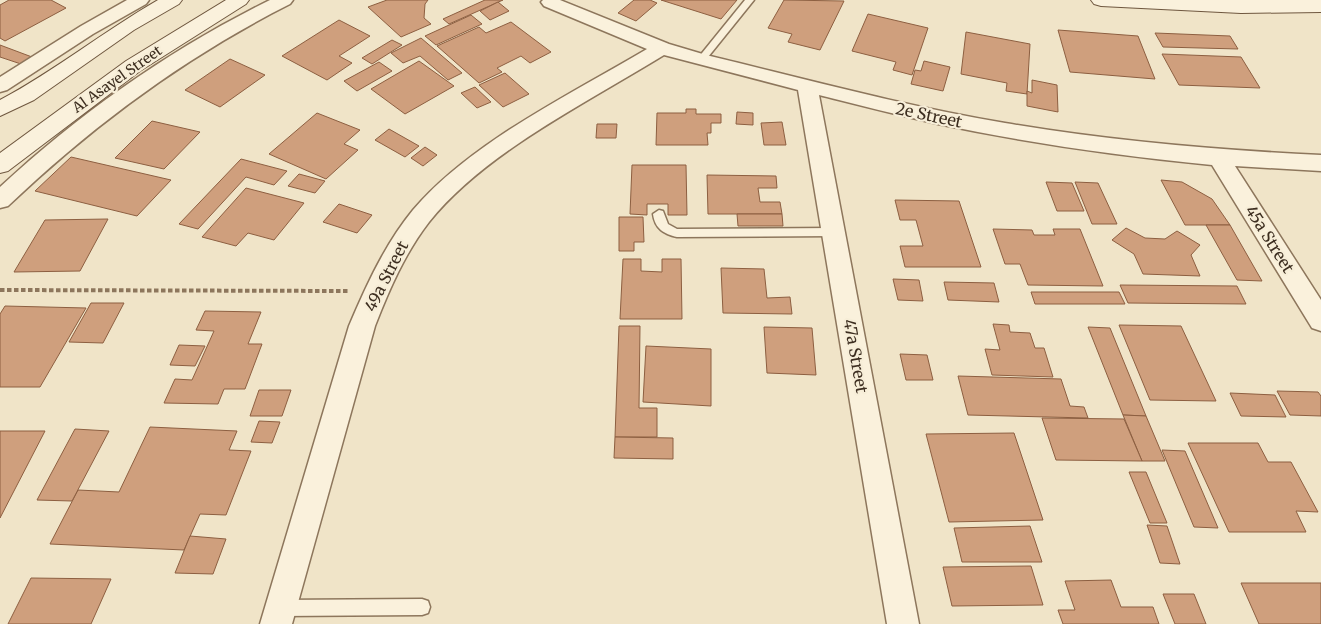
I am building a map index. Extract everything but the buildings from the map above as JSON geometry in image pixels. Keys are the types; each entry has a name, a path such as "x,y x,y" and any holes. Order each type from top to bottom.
{"street":[{"path":"0,86 79,35 140,0"},
{"path":"0,109 26,95 77,58 127,26 172,0"},
{"name":"Al Asayel Street","path":"0,165 134,66 239,0"},
{"path":"0,200 45,158 132,92 222,33 284,0"},
{"path":"1101,0 1241,7 1321,6"},
{"name":"2e Street","path":"550,2 662,48 701,60 808,88 918,113 1005,130 1129,148 1219,158 1321,162"},
{"name":"49a Street","path":"278,616 362,326 376,291 405,238 422,214 463,173 509,140 662,48"},
{"name":"47a Street","path":"808,88 903,624"},
{"name":"45a Street","path":"1219,158 1321,321"}],"lane":[{"path":"701,60 750,0"},
{"path":"658,214 660,224 664,228 677,233 834,232"},
{"path":"278,616 422,607"}],"path":[{"path":"0,290 376,291"}]}
